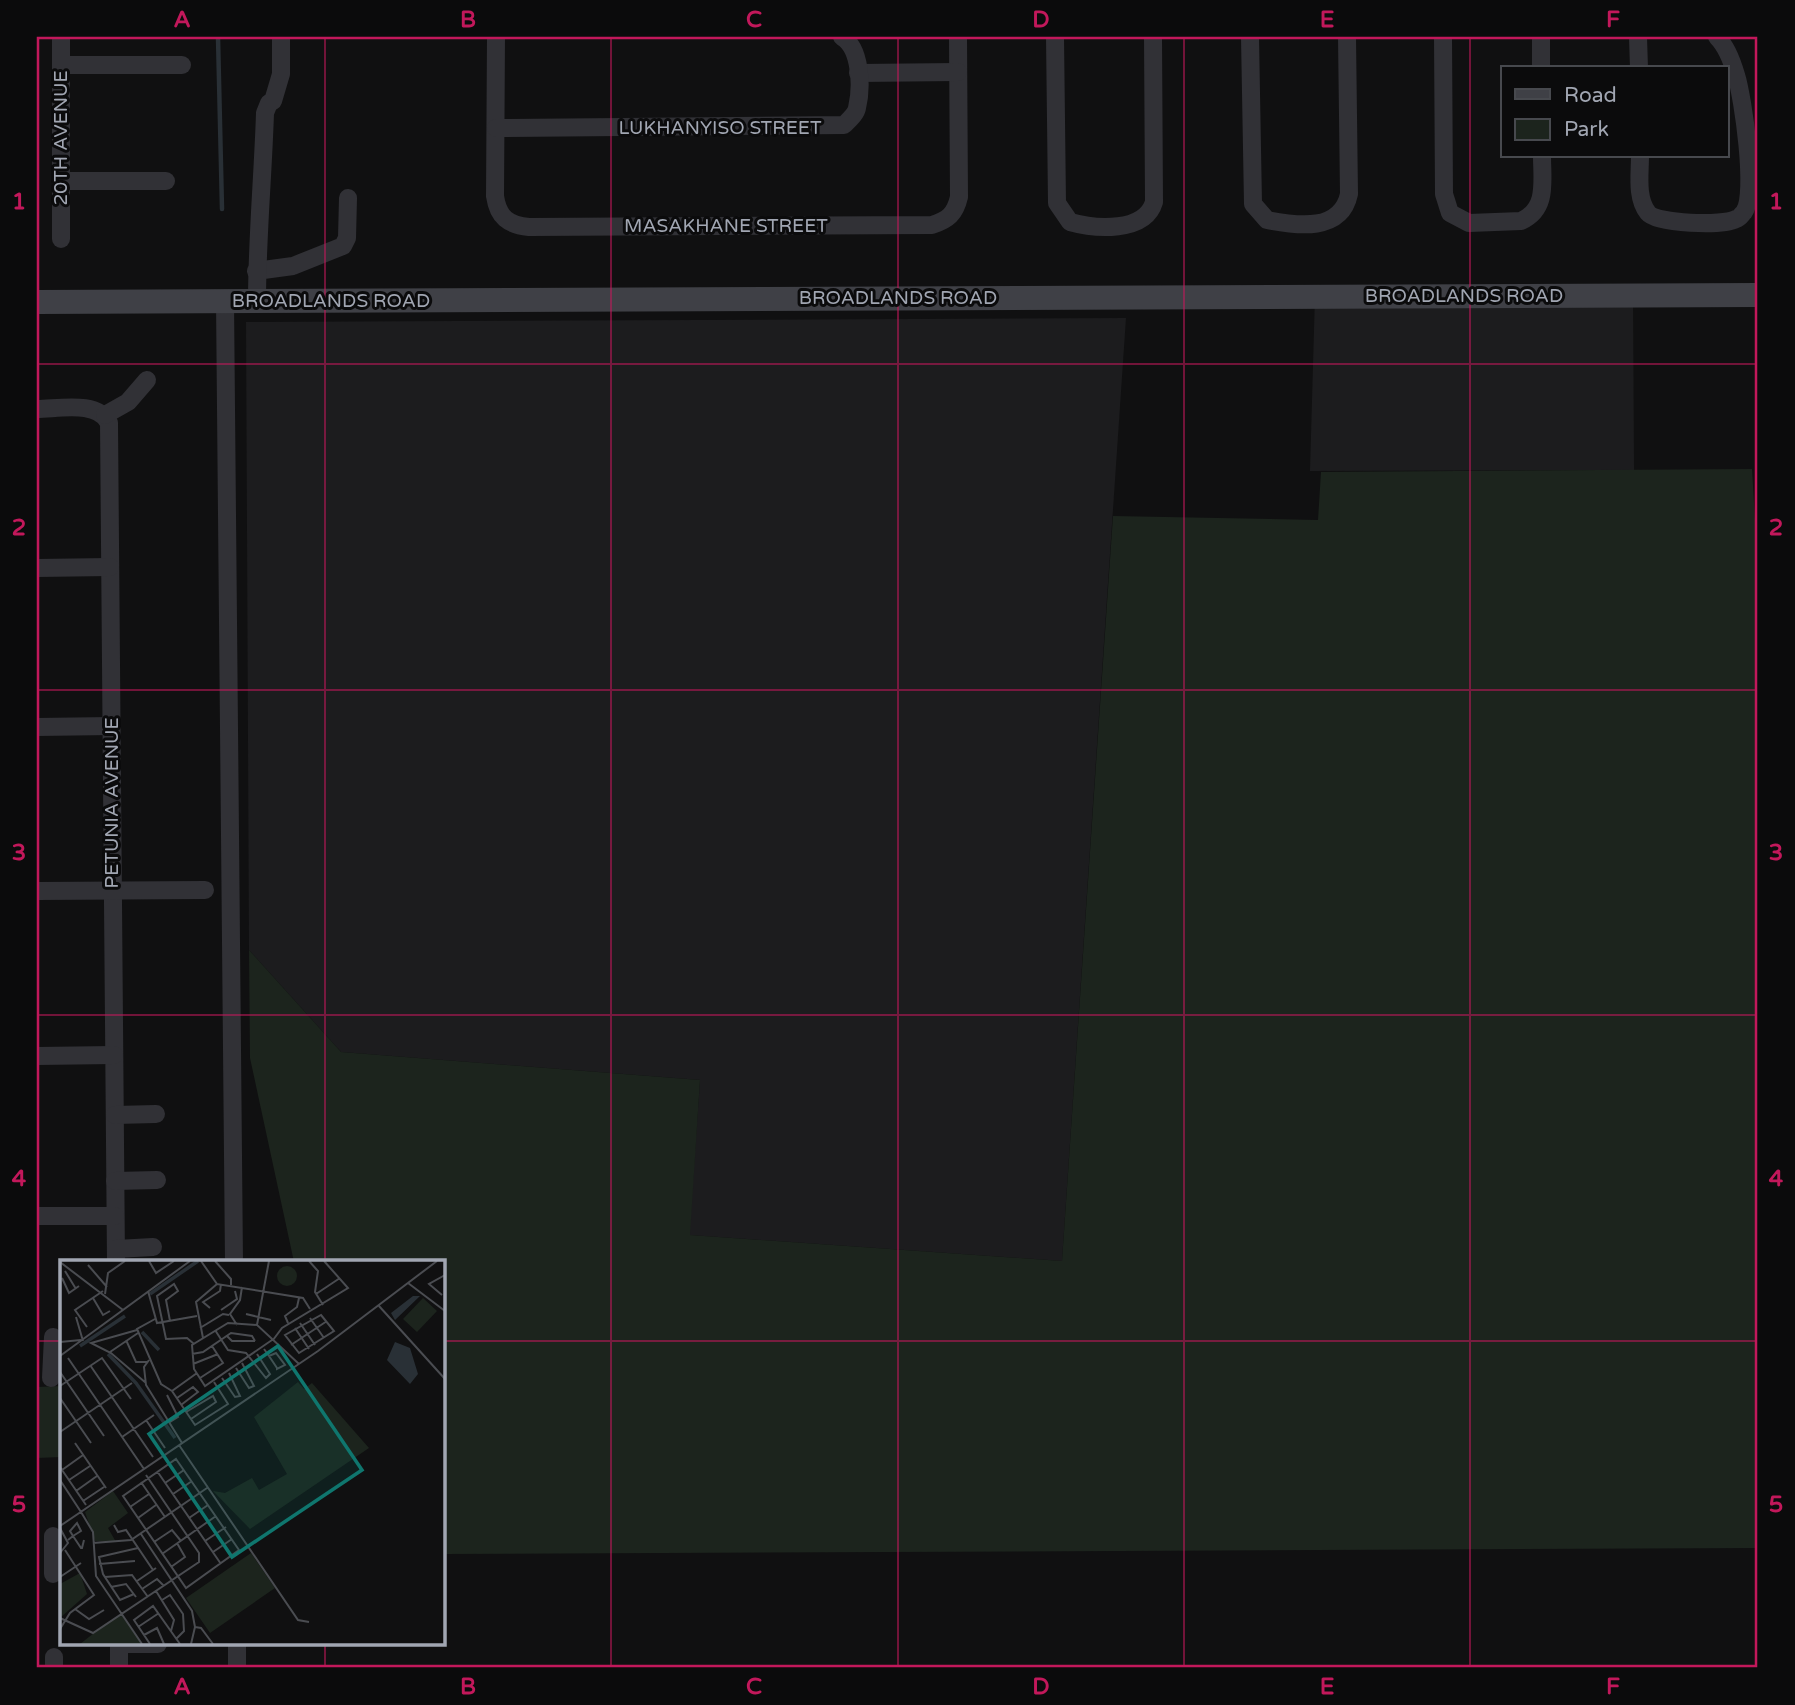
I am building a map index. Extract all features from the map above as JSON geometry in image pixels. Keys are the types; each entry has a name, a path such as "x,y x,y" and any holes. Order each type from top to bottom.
{"main road":[{"name":"BROADLANDS ROAD","path":"37,302 1758,295"}],"street":[{"name":"20TH AVENUE","path":"61,37 61,239"},
{"path":"257,301 256,271 265,113 269,103 273,101 281,74 281,37"},
{"name":"MASAKHANE STREET","path":"496,37 497,211 516,226 932,225 947,219 953,213 958,197 958,37"},
{"name":"LUKHANYISO STREET","path":"496,128 844,125 857,108 858,58 853,46 842,37"},
{"path":"1055,37 1057,203 1070,222 1111,225 1133,224 1142,220 1154,202 1153,37"},
{"path":"1250,37 1253,204 1268,220 1309,223 1329,222 1347,205 1347,37"},
{"path":"1443,37 1444,194 1450,213 1469,223 1521,221 1528,218 1540,204 1542,158"},
{"path":"1541,37 1541,66"},
{"path":"1638,37 1639,66"},
{"path":"1640,158 1640,195 1651,216 1667,222 1722,222 1736,219 1744,211 1750,190 1739,86 1726,49 1717,37"},
{"path":"61,65 182,65"},
{"path":"858,73 958,72"},
{"path":"61,181 166,181"},
{"path":"256,271 293,266 341,248 347,238 348,198"},
{"path":"225,301 234,1260"},
{"path":"37,409 94,409 105,415 128,402 147,380"},
{"name":"PETUNIA AVENUE","path":"105,415 109,423 116,1256"},
{"path":"37,568 110,567"},
{"path":"37,727 112,726"},
{"path":"37,891 205,890"},
{"path":"37,1056 114,1055"},
{"path":"115,1115 156,1114"},
{"path":"115,1181 157,1180"},
{"path":"37,1216 116,1216"},
{"path":"116,1256 153,1247"},
{"path":"50,1378 53,1337"},
{"path":"50,1536 53,1574"},
{"path":"119,1646 119,1668"},
{"path":"237,1646 237,1668"}],"shaded area":[{"path":"1633,294 1634,470 1310,471 1315,295"},
{"path":"1126,318 1062,1261 689,1235 700,1080 341,1052 249,950 246,322"}],"green space":[{"path":"1752,469 1758,570 1758,1548 444,1554 444,1260 294,1260 250,1058 249,950 341,1052 700,1080 690,1235 1062,1261 1113,516 1318,520 1321,472"},
{"path":"60,1386 60,1457 37,1458 37,1387"}],"waterway":[{"path":"218,37 222,209"}]}
